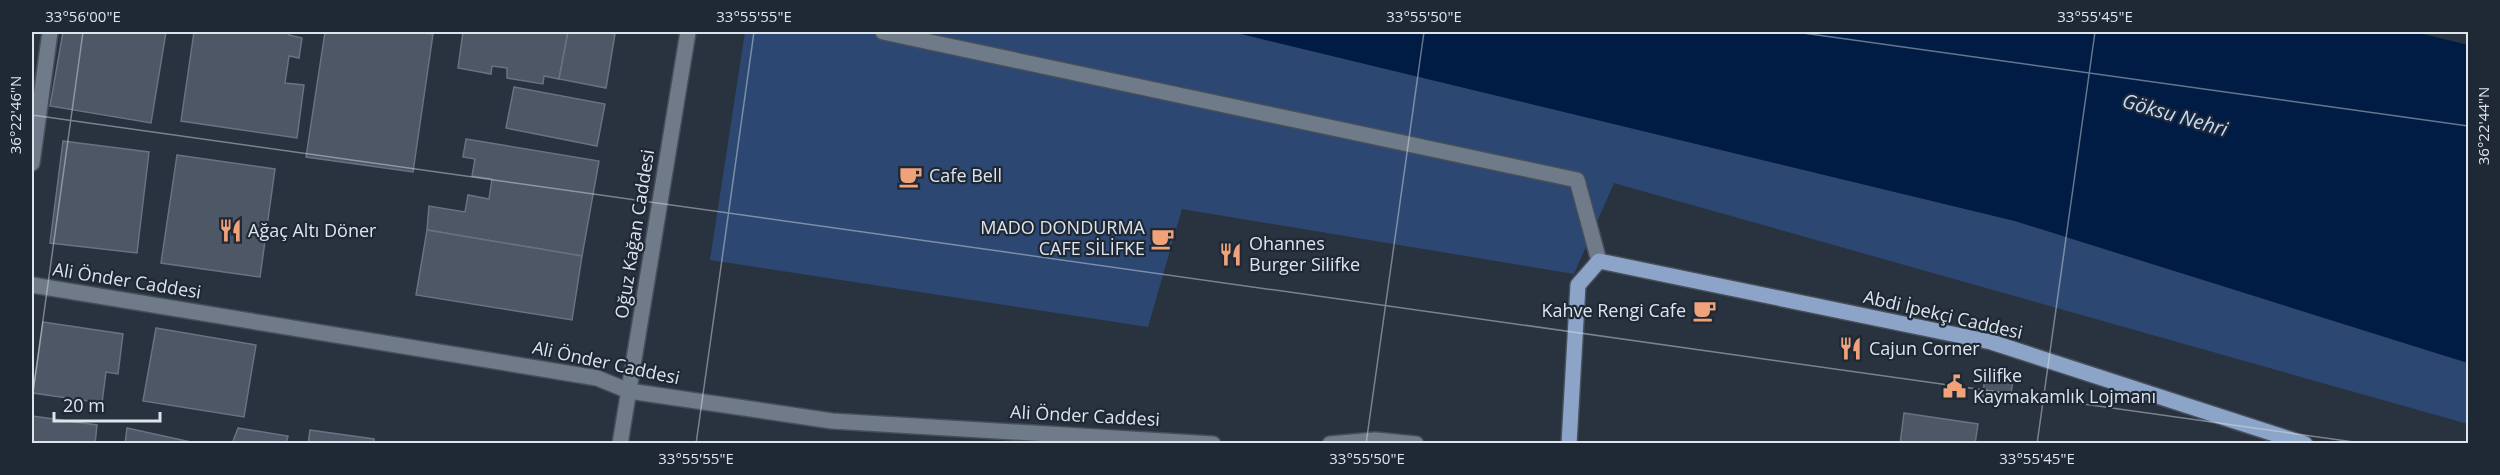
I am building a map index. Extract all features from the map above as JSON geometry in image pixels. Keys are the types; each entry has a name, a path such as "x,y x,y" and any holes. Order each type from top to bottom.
{"main road":[{"path":"1569,444 1578,285 1599,261"},
{"name":"Abdi İpekçi Caddesi","path":"1599,261 1991,342 2305,444"}],"street":[{"path":"32,163 50,32"},
{"name":"Oğuz Kağan Caddesi","path":"620,444 688,32"},
{"path":"883,32 1576,180 1599,261"},
{"name":"Ali Önder Caddesi","path":"32,285 597,378 628,391 831,421 1213,444"},
{"path":"1330,444 1375,440 1416,444"}],"shaded area":[{"path":"745,32 1233,32 2015,221 2468,363 2468,424 1614,183 1574,274 1182,209 1148,327 710,260"}],"water":[{"name":"Göksu Nehri","path":"1233,32 2415,32 2468,45 2468,363 2015,221"}],"building":[{"path":"63,32 166,32 151,123 50,106"},
{"path":"194,32 289,32 289,35 302,38 299,58 289,56 285,83 304,85 297,138 181,121"},
{"path":"325,32 433,34 413,172 306,157"},
{"path":"463,32 568,32 559,79 544,76 543,84 507,78 507,68 492,66 491,74 458,68"},
{"path":"568,32 615,34 606,88 559,79"},
{"path":"514,87 605,104 597,146 506,128"},
{"path":"466,139 599,161 582,256 427,230 429,206 465,212 468,195 489,199 492,179 472,176 475,159 463,157"},
{"path":"63,141 149,152 137,253 50,243"},
{"path":"177,155 275,169 260,277 161,263"},
{"path":"427,230 582,256 572,320 416,295"},
{"path":"43,322 123,334 118,374 106,372 102,403 33,393"},
{"path":"156,328 256,345 244,417 143,401"},
{"path":"1987,368 2014,372 2010,401 1982,396"},
{"name":"Silifke Kaymakamlık Lojmanı","path":"1904,413 1978,424 1975,444 1900,444"},
{"path":"32,416 97,425 95,444 32,444"},
{"path":"127,428 200,444 125,444"},
{"path":"238,428 288,436 286,444 232,444"},
{"path":"310,430 374,439 374,444 308,444"}],"place":[{"name":"Cafe Bell","path":"911,176"},
{"name":"Ağaç Altı Döner","path":"230,231"},
{"name":"MADO DONDURMA CAFE SİLİFKE","path":"1163,238"},
{"name":"Ohannes Burger Silifke","path":"1231,254"},
{"name":"Kahve Rengi Cafe","path":"1704,311"},
{"name":"Cajun Corner","path":"1851,349"},
{"name":"Silifke Kaymakamlık Lojmanı","path":"1955,386"}]}
